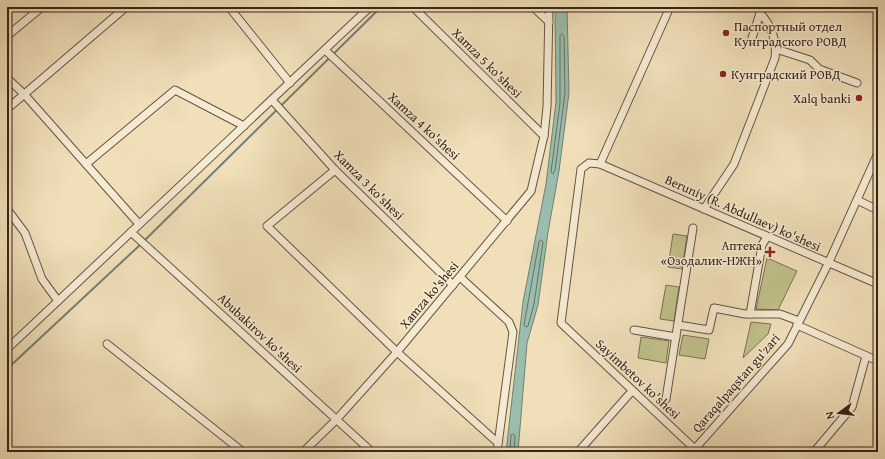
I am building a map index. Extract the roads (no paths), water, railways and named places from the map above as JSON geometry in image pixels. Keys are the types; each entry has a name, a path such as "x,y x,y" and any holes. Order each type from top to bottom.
{"street":[{"path":"7,36 42,7"},
{"path":"7,109 126,7"},
{"path":"229,7 290,83"},
{"path":"7,348 370,7"},
{"name":"Xamza 5 ko'shesi","path":"413,7 544,136"},
{"path":"533,7 549,22"},
{"name":"Xamza ko'shesi","path":"303,452 336,420 397,352 531,191 544,136 547,107 549,7"},
{"path":"600,164 670,7"},
{"path":"752,38 761,10"},
{"path":"704,209 734,164 775,58 776,49 770,24 761,10"},
{"path":"776,49 810,60 819,69 857,83"},
{"name":"Xamza 4 ko'shesi","path":"325,50 507,221"},
{"path":"7,78 24,94 139,224"},
{"path":"86,164 175,90 244,126"},
{"name":"Xamza 3 ko'shesi","path":"272,100 335,170 453,285"},
{"name":"Qaraqalpaqstan gu'zari","path":"695,451 788,344 828,264 878,153"},
{"name":"Sayimbetov ko'shesi","path":"600,164 589,163 581,169 561,323 695,451"},
{"name":"Beruniy (R. Abdullaev) ko'shesi","path":"600,164 828,264 878,284"},
{"path":"335,170 267,226 397,352 498,443"},
{"path":"857,200 878,210"},
{"path":"7,209 29,241 42,280 58,301"},
{"path":"666,399 693,228"},
{"name":"Abubakirov ko'shesi","path":"131,232 372,452"},
{"path":"750,314 762,245 767,237"},
{"path":"460,277 509,322 513,332 497,452"},
{"path":"678,325 709,330 714,308 750,314 780,314 866,356 878,360"},
{"path":"634,330 676,337"},
{"path":"107,344 243,452"},
{"path":"814,452 852,407 866,356"},
{"path":"578,452 632,391"}],"water":[{"path":"555,7 567,7 569,93 559,171 548,232 538,305 527,343 518,452 506,452 523,302 546,184 556,102"}],"waterway":[{"path":"144,241 381,7"},
{"path":"7,369 141,244"}],"place":[{"name":"Паспортный отдел Кунградского РОВД","path":"726,33"},
{"name":"Кунградский РОВД","path":"723,74"},
{"name":"Xalq banki","path":"859,98"},
{"name":"Аптека «Озодалик-НЖН»","path":"770,252"}]}
